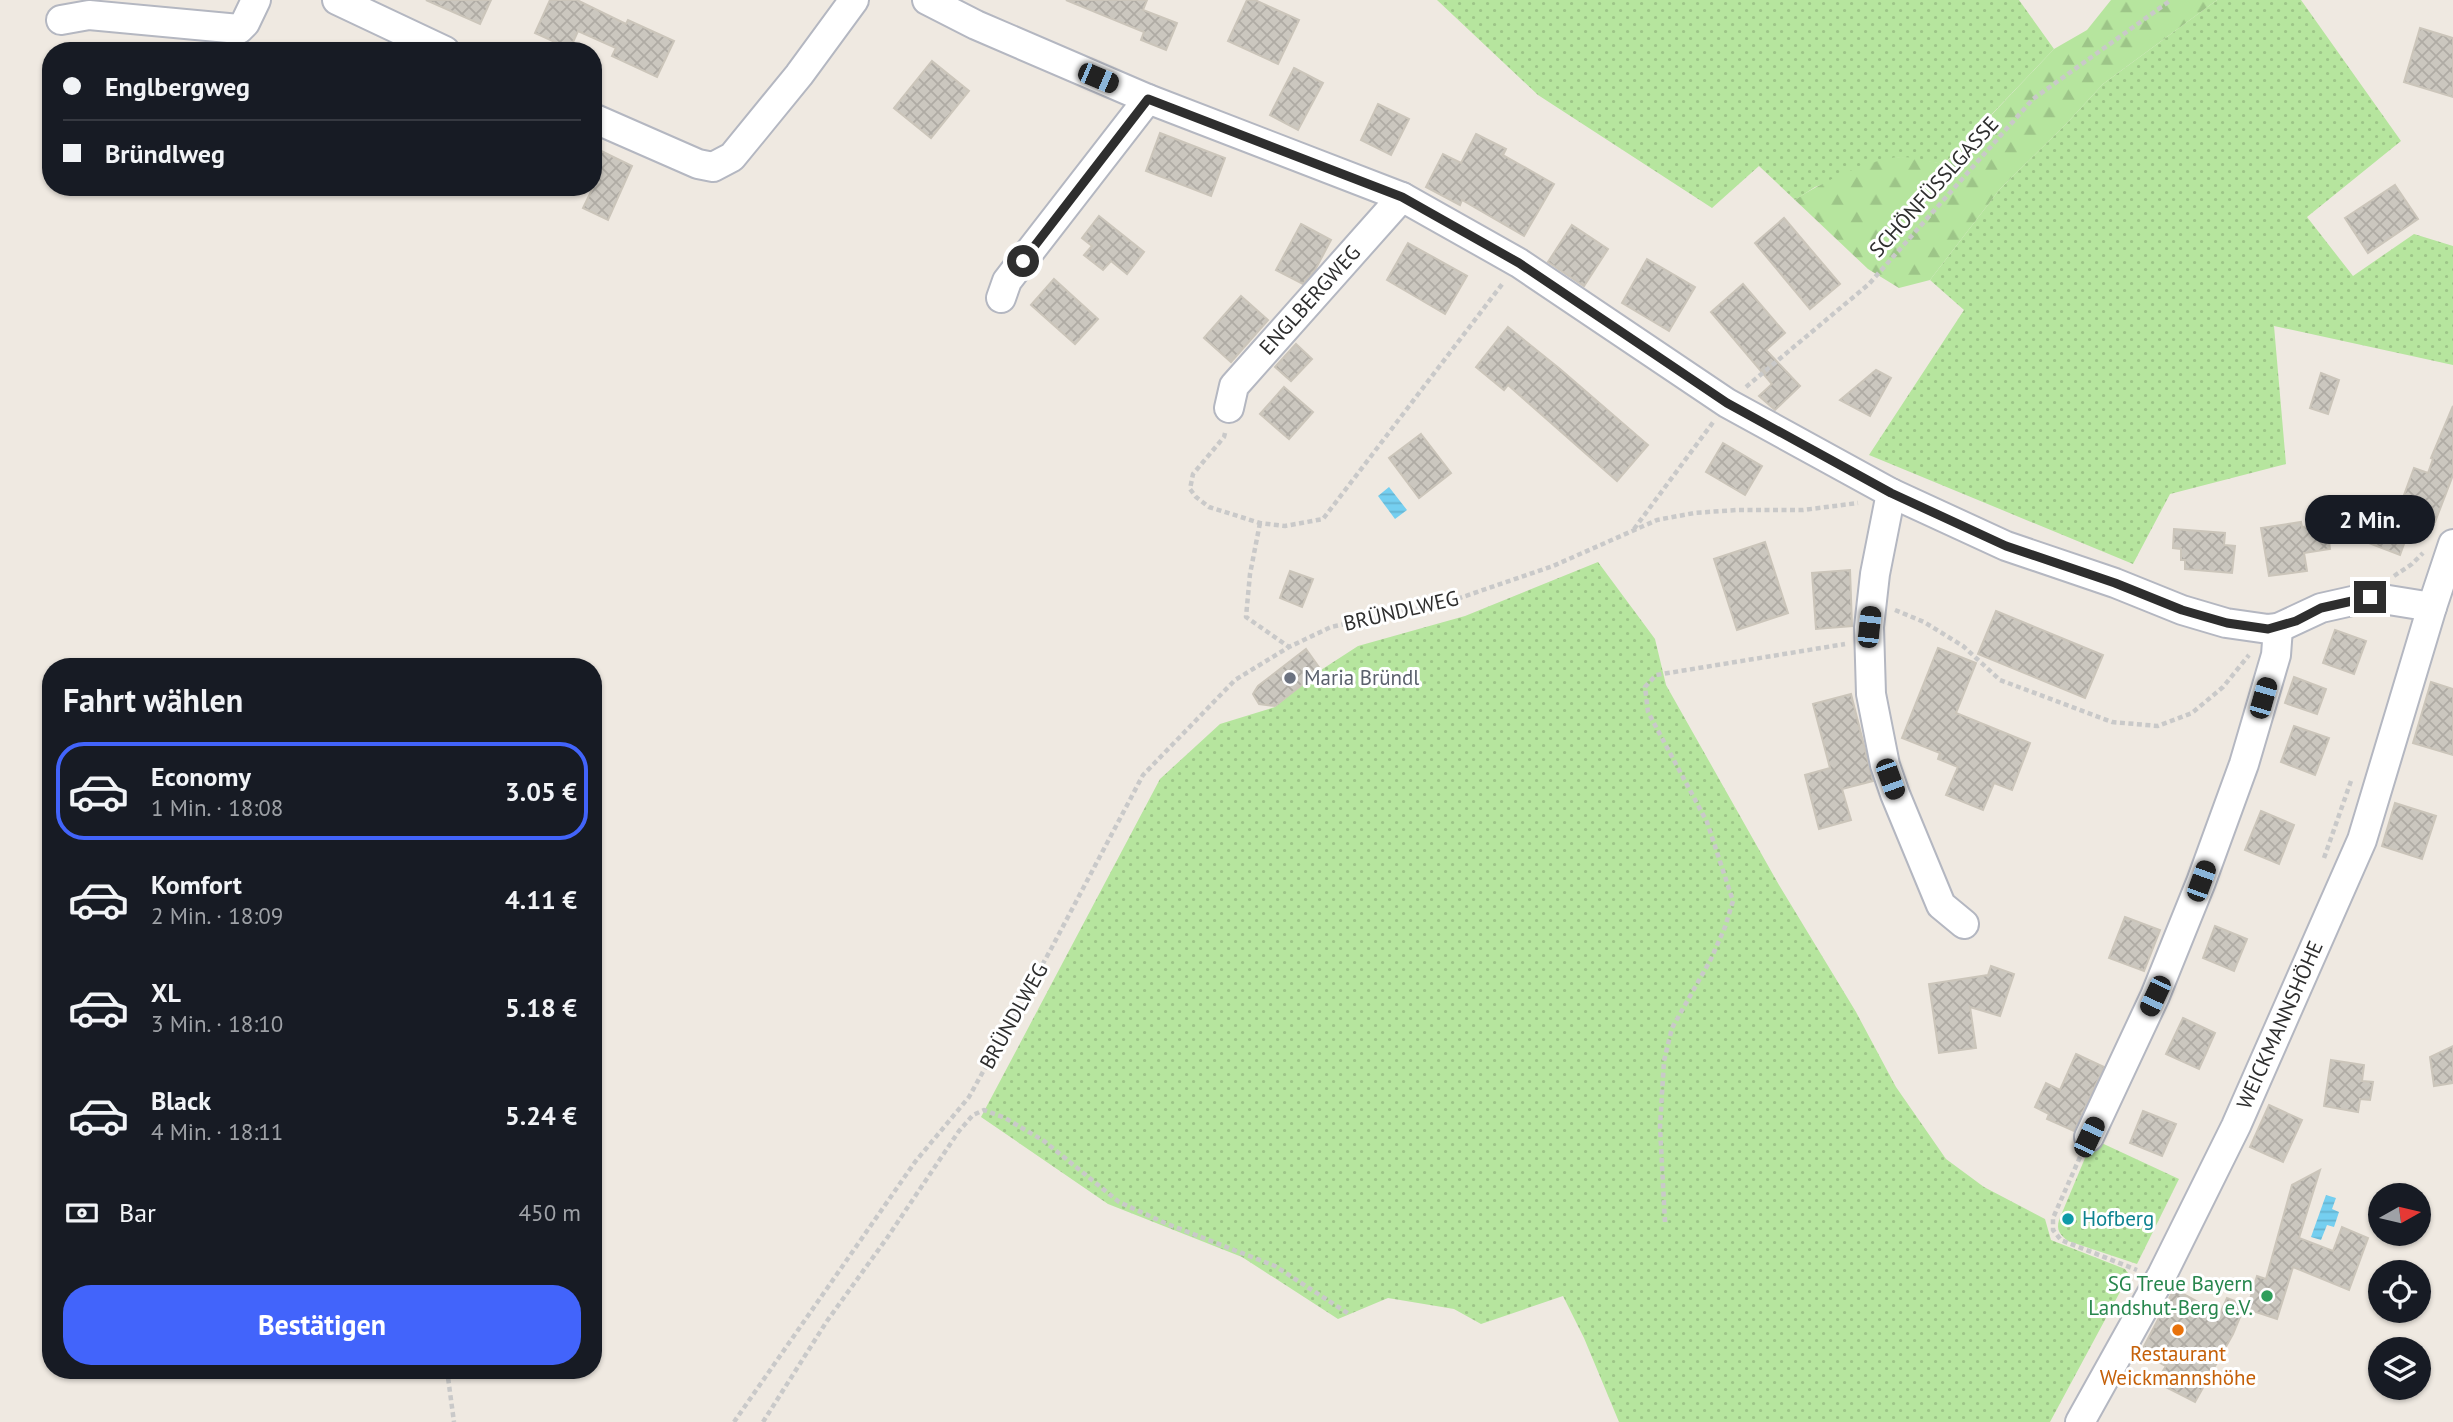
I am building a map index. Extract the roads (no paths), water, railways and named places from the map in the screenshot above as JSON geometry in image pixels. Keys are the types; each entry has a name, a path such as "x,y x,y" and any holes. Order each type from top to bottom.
{"street":[{"path":"61,20 89,15 239,29 245,23 256,0"},
{"path":"337,0 426,42"},
{"path":"602,122 698,164 713,167 732,158 799,75 854,0"},
{"path":"927,0 976,25 1148,99 1402,197 1519,263 1727,403 1891,493 2006,546 2115,583 2182,610 2227,623 2273,629 2321,608 2370,597 2441,593"},
{"path":"1001,298 1007,281 1148,99"},
{"name":"ENGLBERGWEG","path":"1229,408 1234,386 1402,197"},
{"path":"1891,493 1872,600 1869,638 1871,694 1885,765 1941,905 1964,924"},
{"name":"WEICKMANNSHÖHE","path":"2080,1422 2150,1272 2236,1126 2362,840 2441,593 2453,544"},
{"path":"2089,1137 2155,996 2244,764 2276,655 2273,629"}],"water":[{"path":"1389,487 1407,510 1395,519 1378,496"},
{"path":"2326,1195 2336,1198 2332,1209 2339,1212 2334,1227 2327,1225 2321,1240 2311,1237"}],"place":[{"name":"Maria Bründl","path":"1290,678"},
{"name":"Hofberg","path":"2068,1219"},
{"name":"SG Treue Bayern Landshut-Berg e.V.","path":"2267,1296"},
{"name":"Restaurant Weickmannshöhe","path":"2178,1330"}]}
